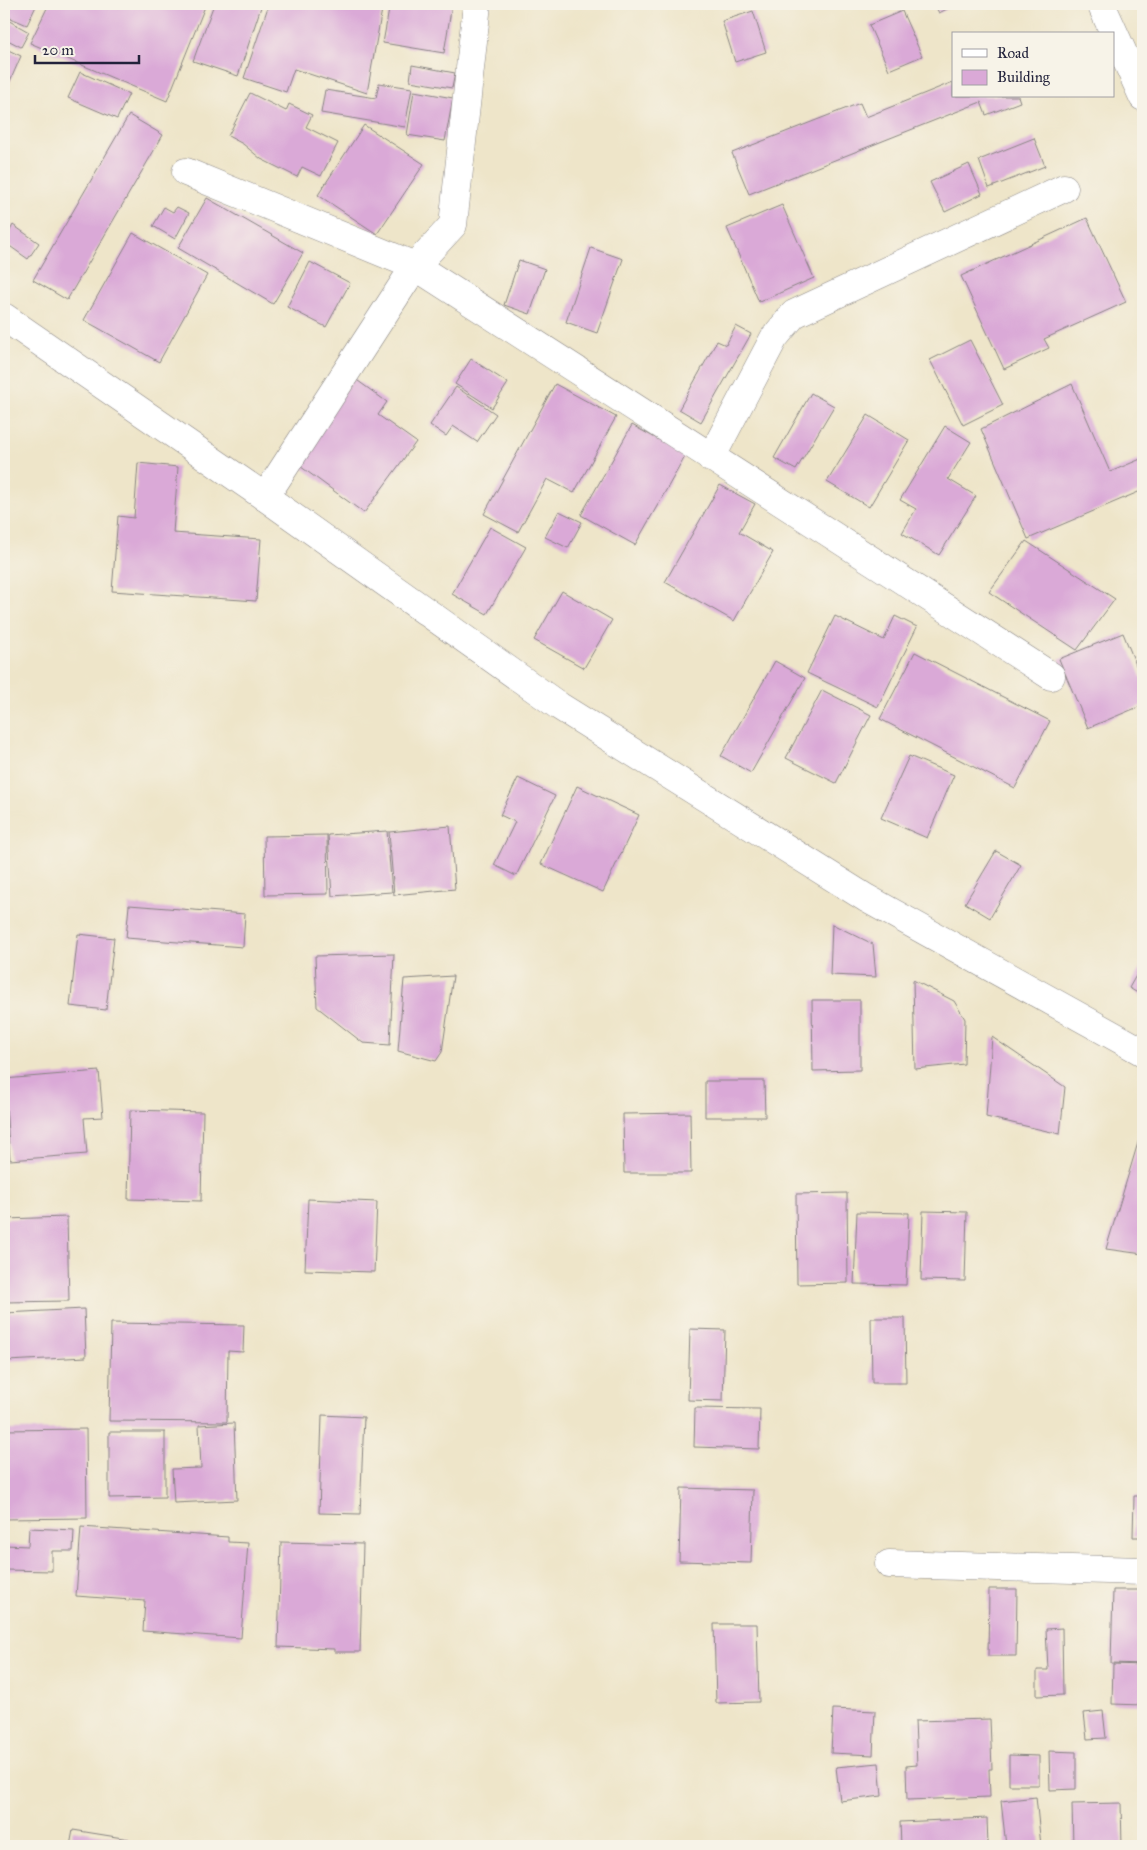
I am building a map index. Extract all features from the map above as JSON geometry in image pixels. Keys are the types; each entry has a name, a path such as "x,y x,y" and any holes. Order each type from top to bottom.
{"main road":[{"path":"265,497 415,266 453,224 478,4"},
{"path":"1101,4 1114,32"},
{"path":"1114,33 1143,97"},
{"path":"186,172 415,266 1051,676"},
{"path":"711,458 774,338 794,314 1064,188"},
{"path":"4,317 265,497 558,706 866,898 1143,1052"},
{"path":"889,1564 1143,1571"}],"building":[{"path":"4,4 37,4 27,25 4,15"},
{"path":"49,4 206,4 167,101 30,43"},
{"path":"214,4 262,4 238,76 193,61"},
{"path":"269,4 383,4 367,93 294,69 286,92 244,78"},
{"path":"390,4 452,4 444,53 383,43"},
{"path":"934,4 957,4 939,13"},
{"path":"753,11 766,52 735,62 722,21"},
{"path":"902,11 922,56 889,70 869,25"},
{"path":"4,18 29,32 21,47 4,38"},
{"path":"4,48 21,56 4,95"},
{"path":"412,65 455,73 452,88 410,81"},
{"path":"80,72 129,94 117,119 68,98"},
{"path":"952,82 952,98 1019,98 1020,102 986,115 981,102 749,194 732,153 860,103 866,117"},
{"path":"379,83 412,88 405,127 321,113 325,90 376,98"},
{"path":"414,91 453,98 445,141 407,135"},
{"path":"250,93 286,111 289,104 312,115 306,127 338,143 321,176 302,167 297,177 261,159 243,144 228,136"},
{"path":"129,115 163,135 67,300 33,280"},
{"path":"364,125 424,164 377,234 318,195"},
{"path":"1034,138 1045,166 989,188 979,160"},
{"path":"969,164 982,194 945,212 930,182"},
{"path":"207,198 303,253 273,304 178,248"},
{"path":"782,205 814,278 759,302 727,228"},
{"path":"164,207 173,212 177,207 189,213 175,239 153,226"},
{"path":"1087,218 1126,302 1044,339 1049,348 1004,369 961,276"},
{"path":"13,225 39,243 28,259 4,242"},
{"path":"133,233 207,275 159,362 84,320"},
{"path":"591,248 623,259 597,333 566,322"},
{"path":"519,260 545,269 530,314 504,305"},
{"path":"310,262 350,283 326,327 287,307"},
{"path":"736,326 751,334 701,422 679,409 717,341 726,345"},
{"path":"970,340 1003,405 963,425 930,360"},
{"path":"471,359 508,383 492,408 455,384"},
{"path":"354,378 387,402 378,415 416,442 364,513 293,461"},
{"path":"555,384 616,417 574,493 547,479 518,532 484,514"},
{"path":"1072,384 1110,472 1143,458 1143,490 1028,539 981,429"},
{"path":"456,387 496,414 477,442 453,426 446,436 430,425"},
{"path":"811,393 834,406 796,470 774,458"},
{"path":"868,415 909,440 869,507 827,482"},
{"path":"632,425 686,455 635,545 581,515"},
{"path":"945,426 971,442 948,479 976,496 939,555 902,533 916,509 900,500"},
{"path":"138,463 178,467 173,533 261,539 256,601 112,591 118,516 134,518"},
{"path":"720,485 755,504 739,532 773,552 734,621 665,582"},
{"path":"559,511 582,522 568,548 545,537"},
{"path":"490,527 526,547 487,614 452,594"},
{"path":"1026,541 1115,599 1077,650 989,592"},
{"path":"562,591 612,620 584,668 534,640"},
{"path":"835,616 884,640 895,616 917,627 878,707 807,673"},
{"path":"1123,633 1143,682 1143,705 1088,728 1059,659"},
{"path":"915,652 1050,721 1015,788 880,719"},
{"path":"775,661 805,678 751,773 721,756"},
{"path":"822,690 871,715 836,783 786,758"},
{"path":"909,756 954,775 927,838 881,818"},
{"path":"518,778 555,796 516,876 494,865 515,822 500,815"},
{"path":"577,786 639,815 603,892 541,864"},
{"path":"450,826 455,889 394,895 389,832"},
{"path":"387,831 392,892 332,896 328,835"},
{"path":"327,835 328,894 265,895 264,836"},
{"path":"996,851 1021,865 990,918 965,903"},
{"path":"129,905 245,914 243,947 126,938"},
{"path":"832,924 873,944 876,977 830,975"},
{"path":"78,934 114,938 106,1010 70,1006"},
{"path":"394,954 390,1045 363,1043 317,1007 315,956"},
{"path":"1143,963 1143,996 1129,988"},
{"path":"453,976 442,1052 436,1061 398,1051 404,979"},
{"path":"913,980 954,1001 965,1019 964,1064 915,1069"},
{"path":"812,1000 860,1000 860,1070 813,1071"},
{"path":"992,1037 1065,1087 1060,1134 986,1117"},
{"path":"99,1071 103,1117 84,1118 87,1154 10,1160 4,1079"},
{"path":"705,1081 764,1081 765,1117 705,1117"},
{"path":"130,1110 203,1112 201,1201 128,1199"},
{"path":"690,1113 691,1173 624,1173 623,1114"},
{"path":"1143,1126 1143,1254 1106,1249"},
{"path":"847,1193 848,1283 797,1284 796,1194"},
{"path":"308,1199 377,1202 374,1272 305,1270"},
{"path":"923,1211 967,1212 965,1281 921,1280"},
{"path":"857,1212 909,1213 906,1285 854,1284"},
{"path":"67,1217 69,1301 4,1302 4,1219"},
{"path":"84,1309 86,1357 7,1361 5,1313"},
{"path":"871,1318 905,1318 906,1383 872,1383"},
{"path":"111,1323 244,1325 243,1352 228,1351 227,1422 109,1421"},
{"path":"690,1329 725,1330 723,1401 688,1400"},
{"path":"695,1408 760,1409 759,1449 694,1447"},
{"path":"322,1415 364,1417 360,1514 319,1513"},
{"path":"234,1423 237,1500 174,1503 172,1469 201,1468 199,1425"},
{"path":"86,1429 87,1518 4,1519 4,1430"},
{"path":"109,1432 165,1432 165,1497 109,1498"},
{"path":"681,1488 753,1490 751,1563 679,1561"},
{"path":"1134,1496 1143,1496 1143,1537 1133,1537"},
{"path":"81,1527 228,1537 228,1542 248,1543 241,1638 143,1631 145,1601 76,1596"},
{"path":"29,1528 74,1530 73,1551 52,1551 52,1571 4,1570 4,1545 28,1546"},
{"path":"281,1542 363,1544 360,1652 334,1652 334,1649 278,1647"},
{"path":"989,1589 1017,1589 1016,1656 988,1656"},
{"path":"1113,1590 1143,1590 1143,1664 1111,1663"},
{"path":"714,1624 757,1624 759,1702 716,1703"},
{"path":"1062,1628 1063,1695 1037,1696 1037,1670 1048,1670 1046,1629"},
{"path":"1113,1664 1143,1665 1143,1705 1112,1704"},
{"path":"833,1709 875,1711 873,1755 831,1753"},
{"path":"1103,1711 1106,1738 1087,1739 1084,1713"},
{"path":"990,1719 992,1769 989,1769 990,1797 907,1800 906,1766 917,1765 915,1721"},
{"path":"1049,1751 1076,1752 1076,1789 1050,1790"},
{"path":"1009,1755 1039,1756 1039,1785 1009,1785"},
{"path":"879,1763 882,1796 840,1801 836,1767"},
{"path":"1036,1797 1041,1846 1006,1846 1001,1801"},
{"path":"1121,1803 1122,1846 1073,1846 1072,1804"},
{"path":"987,1818 988,1846 901,1846 900,1822"},
{"path":"73,1830 129,1839 127,1846 70,1846"}]}
